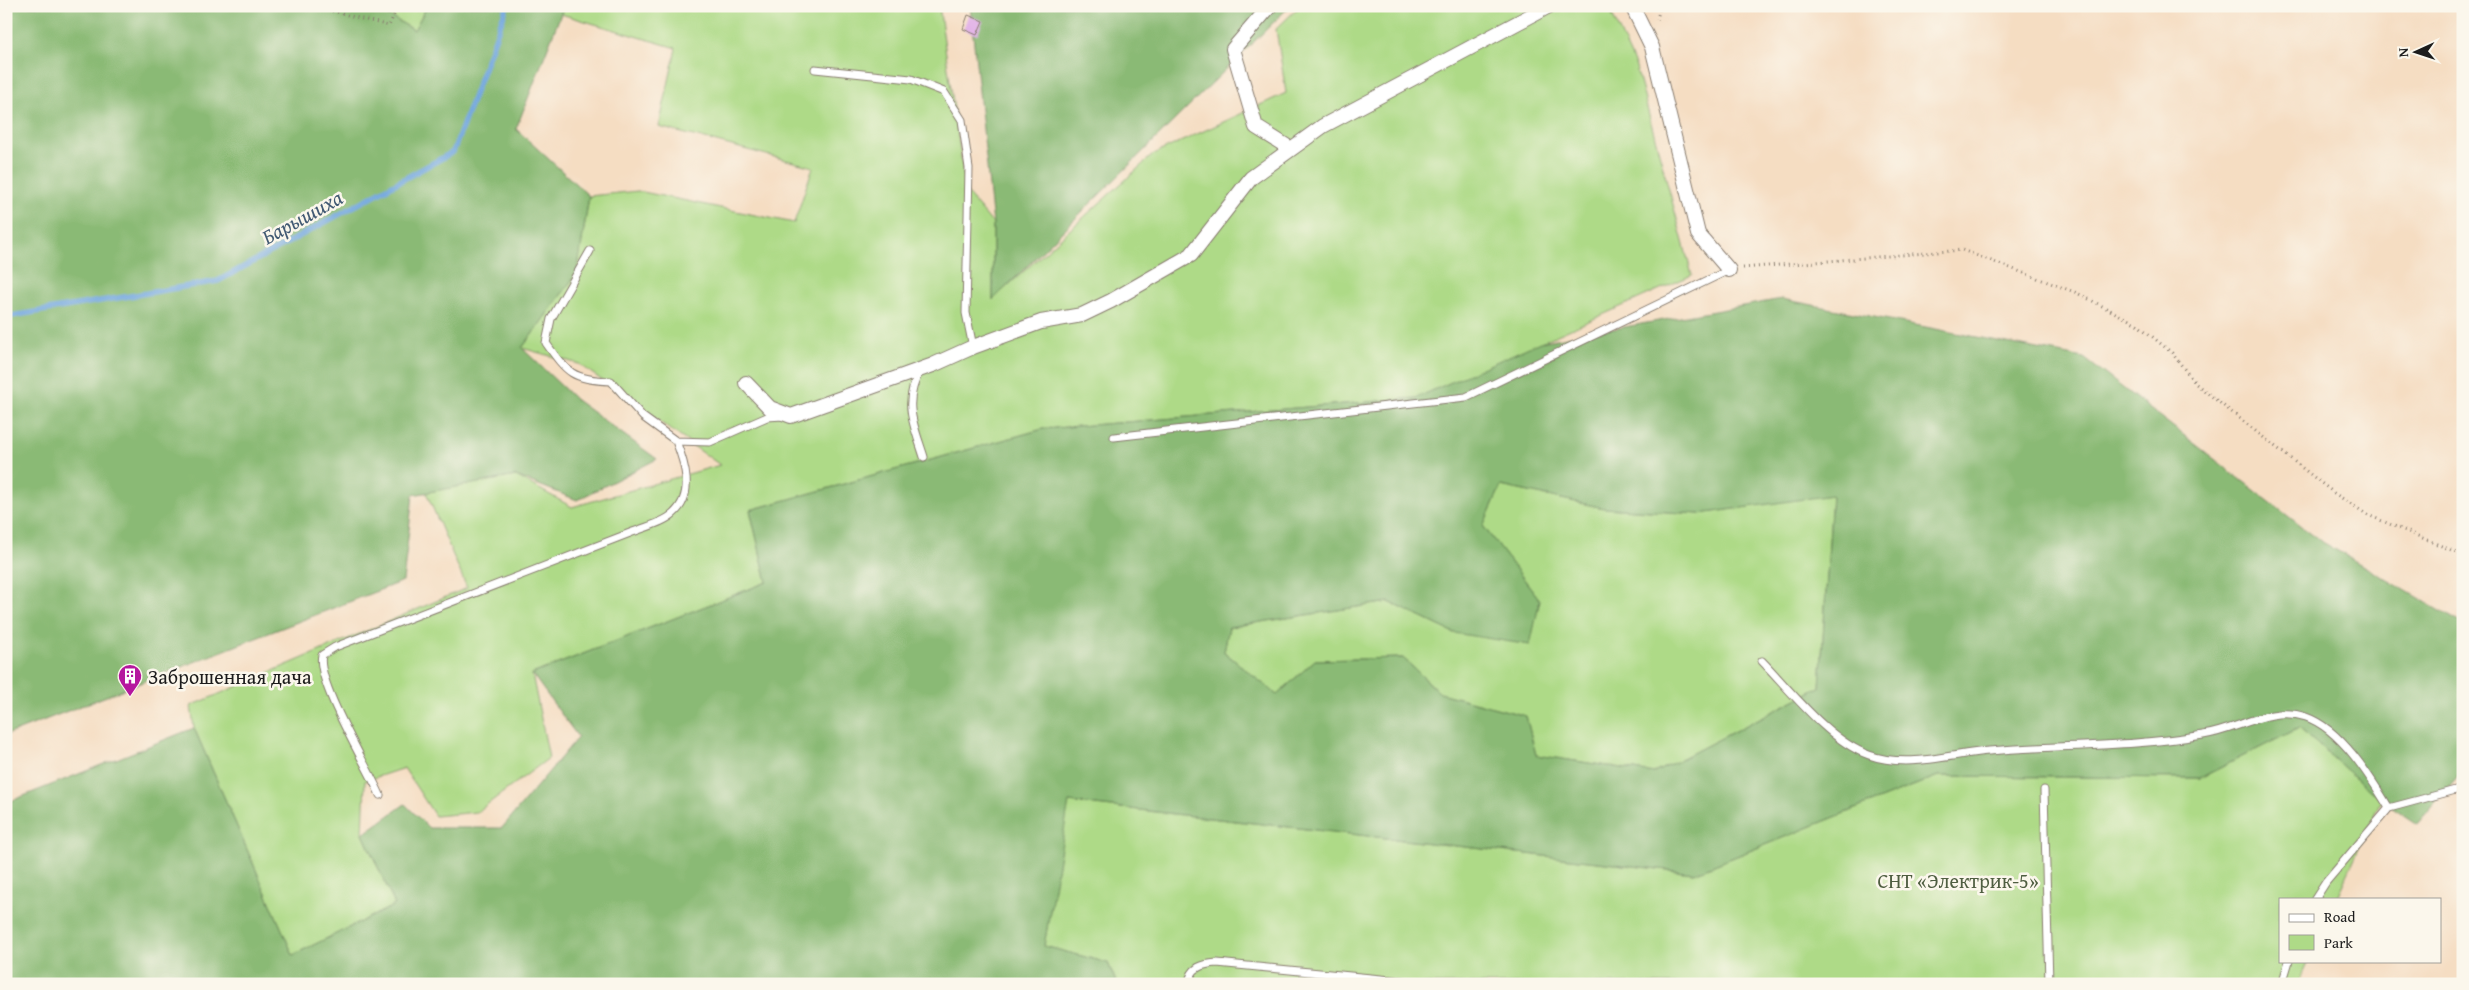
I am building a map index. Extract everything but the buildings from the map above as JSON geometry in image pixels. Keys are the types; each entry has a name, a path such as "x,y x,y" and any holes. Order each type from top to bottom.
{"street":[{"path":"1270,6 1233,49 1256,127 1291,149"},
{"path":"746,383 770,408 791,416 921,369 973,347 1041,322 1082,314 1111,301 1191,256 1251,178 1323,126 1549,6"},
{"path":"1632,6 1652,47 1698,234 1728,270"}],"lane":[{"path":"815,70 911,79 944,92 962,120 969,168 966,312 973,347"},
{"path":"380,795 326,682 320,662 322,655 335,647 630,533 673,514 686,497 685,465 676,441 643,417 611,381 588,380 564,369 546,344 551,320 590,251"},
{"path":"1114,436 1466,397 1728,270"},
{"path":"921,369 913,383 909,403 924,457"},
{"path":"676,441 710,442 767,417 791,416"},
{"path":"1762,661 1827,727 1847,743 1869,755 1891,760 1934,759 1987,751 2174,740 2207,735 2265,716 2289,714 2306,718 2321,725 2365,770 2389,808"},
{"path":"2317,898 2326,882 2389,808 2463,788"},
{"path":"2044,790 2049,984"},
{"path":"2282,984 2289,962"},
{"path":"1189,984 1189,976 1196,969 1203,964 1217,963 1432,984"}],"path":[{"path":"313,6 389,26 398,6"},
{"path":"1728,270 1962,250 2077,293 2137,324 2172,353 2196,384 2334,493 2368,516 2463,555"}],"green space":[{"path":"6,6 372,6 414,30 427,6 564,6 516,129 589,196 577,273 522,348 576,400 657,459 577,500 516,476 413,495 403,581 6,735"},
{"path":"372,6 427,6 414,30"},
{"path":"564,6 939,6 966,192 993,224 993,299 1154,154 1286,93 1276,29 1300,6 1608,6 1636,67 1692,275 1416,398 1043,429 750,510 767,582 532,674 549,758 477,812 435,816 404,768 365,781 363,834 395,905 293,955 194,728 191,706 467,588 426,492 516,476 572,507 720,465 579,364 522,348 577,273 589,196 638,191 794,223 813,167 659,127 676,48 561,14"},
{"path":"970,6 1290,6 993,300 993,224"},
{"path":"1782,299 2084,358 2319,540 2463,624 2463,770 2417,824 2381,800 2299,728 2200,778 1938,776 1694,873 1069,802 1044,946 1108,963 1117,984 6,984 6,803 194,728 293,955 395,905 363,834 405,804 429,828 502,828 578,737 532,674 767,582 750,510 1043,429 1416,398 1540,342","holes":["1501,486 1604,508 1700,514 1832,495 1820,687 1654,773 1536,755 1526,716 1440,693 1403,658 1315,660 1277,695 1224,652 1229,627 1389,602 1454,633 1530,645 1540,600 1483,526"]},
{"path":"1501,486 1604,508 1700,514 1832,494 1820,687 1654,773 1536,755 1526,716 1440,693 1403,658 1315,660 1277,695 1224,652 1229,627 1389,602 1454,633 1540,600 1483,526"},
{"name":"СНТ «Электрик-5»","path":"2299,728 2381,800 2336,898 2279,898 2279,962 2308,962 2298,984 1117,984 1108,963 1044,946 1068,802 1694,873 1938,776 2200,778"}],"waterway":[{"name":"Барышиха","path":"6,317 218,281 453,152 507,6"}],"place":[{"name":"Заброшенная дача","path":"130,697"}]}
